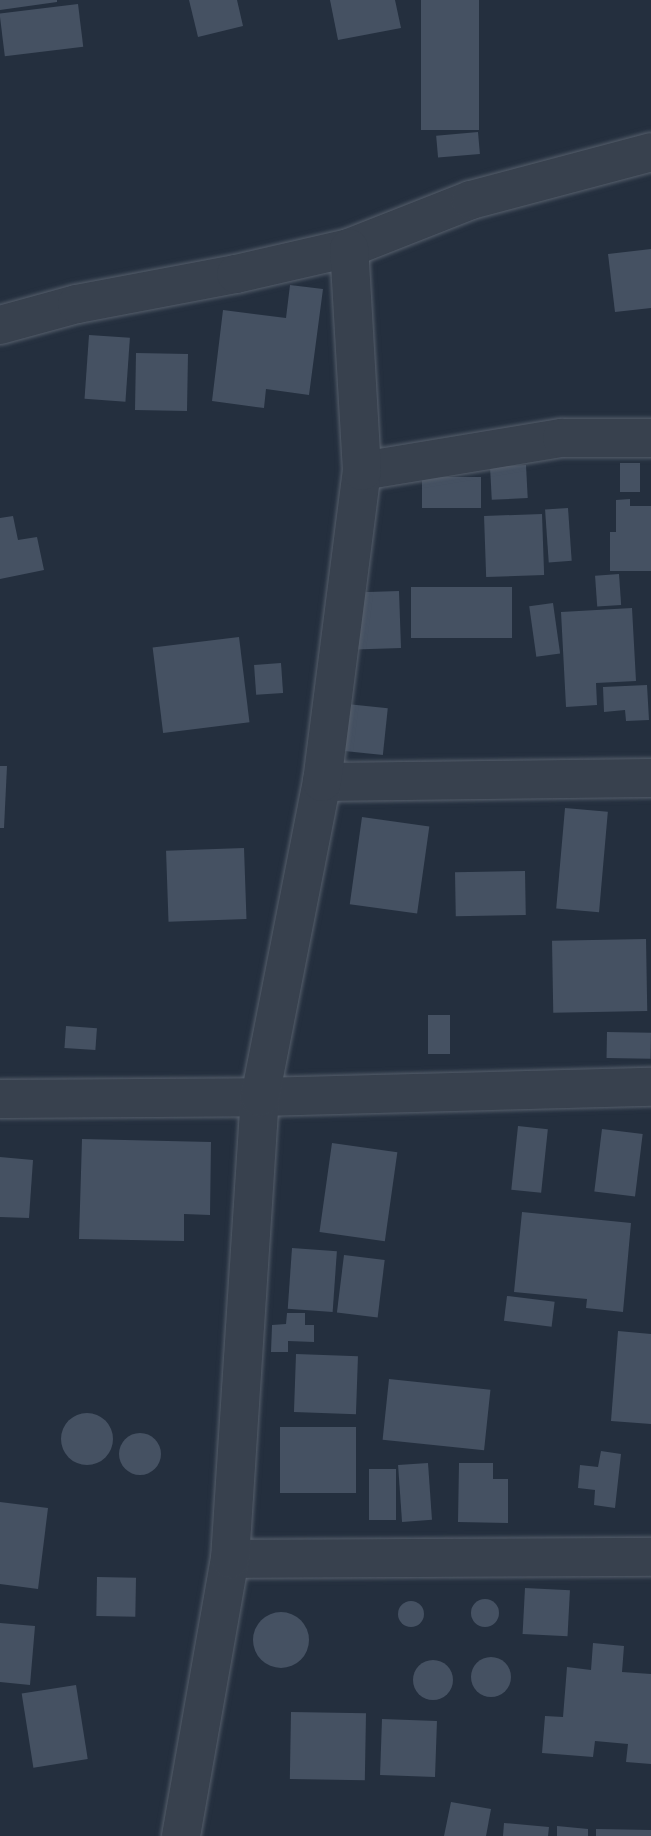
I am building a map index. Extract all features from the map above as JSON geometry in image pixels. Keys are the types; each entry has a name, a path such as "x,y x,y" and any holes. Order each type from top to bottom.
{"street":[{"path":"0,325 77,304 236,274 349,248 471,200 651,152"},
{"path":"181,1836 230,1559 260,1097 322,782 362,471 349,248"},
{"path":"362,471 562,438 651,438"},
{"path":"322,782 651,778"},
{"path":"0,1099 260,1097 651,1087"},
{"path":"230,1559 651,1557"}],"building":[{"path":"0,0 57,0 57,2 0,10"},
{"path":"189,0 237,0 243,26 198,37"},
{"path":"330,0 395,0 401,28 338,40"},
{"path":"421,0 479,0 479,130 421,130"},
{"path":"78,4 83,47 5,56 0,14"},
{"path":"478,132 480,154 438,158 436,136"},
{"path":"651,249 651,308 615,312 608,254"},
{"path":"290,285 323,289 309,395 266,389 264,408 212,401 223,310 286,318"},
{"path":"89,335 130,338 125,402 85,399"},
{"path":"136,353 188,354 187,411 135,410"},
{"path":"620,463 640,463 640,492 620,492"},
{"path":"526,465 528,498 492,500 490,467"},
{"path":"422,477 481,477 481,508 422,508"},
{"path":"630,499 630,506 651,506 651,571 610,571 610,532 616,532 616,500"},
{"path":"568,508 572,561 549,562 545,510"},
{"path":"542,514 544,575 486,577 484,516"},
{"path":"13,516 18,540 37,537 44,570 0,579 0,518"},
{"path":"619,574 621,605 597,607 595,576"},
{"path":"411,587 512,587 512,638 411,638"},
{"path":"399,591 401,648 355,650 353,593"},
{"path":"553,603 560,654 536,657 529,606"},
{"path":"632,608 636,681 596,683 597,705 566,707 561,612"},
{"path":"239,637 249,722 163,733 153,648"},
{"path":"281,663 283,693 256,695 254,665"},
{"path":"647,685 649,720 626,721 625,710 604,712 603,687"},
{"path":"347,704 388,708 383,755 342,751"},
{"path":"0,766 7,766 4,828 0,828"},
{"path":"565,808 608,812 599,912 556,909"},
{"path":"362,817 429,826 417,914 350,904"},
{"path":"244,848 246,919 169,922 166,851"},
{"path":"525,871 526,915 456,916 455,872"},
{"path":"646,939 647,1011 553,1013 552,941"},
{"path":"428,1015 450,1015 450,1054 428,1054"},
{"path":"66,1026 97,1028 95,1050 64,1048"},
{"path":"607,1032 651,1033 651,1059 607,1058"},
{"path":"518,1126 548,1129 541,1193 511,1190"},
{"path":"602,1129 643,1134 635,1197 594,1192"},
{"path":"82,1139 211,1142 210,1215 184,1214 184,1241 79,1239"},
{"path":"332,1143 397,1152 385,1241 319,1232"},
{"path":"0,1157 33,1160 29,1218 0,1217"},
{"path":"522,1212 631,1223 623,1312 586,1308 587,1299 514,1292"},
{"path":"292,1248 337,1251 333,1312 288,1309"},
{"path":"344,1255 385,1260 378,1318 337,1313"},
{"path":"507,1296 555,1302 552,1327 504,1321"},
{"path":"287,1313 305,1313 305,1325 314,1325 314,1342 288,1341 288,1352 271,1352 272,1325 286,1324"},
{"path":"618,1331 651,1334 651,1424 611,1421"},
{"path":"296,1354 358,1356 356,1414 294,1412"},
{"path":"389,1379 490,1390 484,1450 383,1440"},
{"path":"87,1413 97,1415 105,1421 111,1429 111,1449 105,1457 97,1463 87,1465 77,1463 69,1457 63,1449 61,1439 63,1429 69,1421 77,1415"},
{"path":"280,1427 356,1427 356,1493 280,1493"},
{"path":"140,1433 155,1439 161,1454 155,1469 140,1475 125,1469 119,1454 125,1439"},
{"path":"601,1451 621,1454 615,1508 594,1505 595,1490 578,1488 580,1465 598,1467"},
{"path":"428,1463 432,1520 402,1522 398,1465"},
{"path":"459,1463 493,1463 493,1479 508,1479 508,1523 458,1522"},
{"path":"369,1469 396,1469 396,1520 369,1520"},
{"path":"0,1502 48,1508 38,1589 0,1584"},
{"path":"97,1577 136,1578 135,1617 96,1616"},
{"path":"525,1588 570,1590 568,1636 523,1634"},
{"path":"485,1599 495,1603 499,1613 495,1623 485,1627 475,1623 471,1613 475,1603"},
{"path":"411,1601 420,1605 424,1614 420,1623 411,1627 402,1623 398,1614 402,1605"},
{"path":"275,1612 287,1612 297,1616 305,1624 309,1640 305,1656 297,1664 287,1668 275,1668 265,1664 257,1656 253,1646 253,1634 257,1624 265,1616"},
{"path":"0,1623 35,1626 30,1685 0,1682"},
{"path":"593,1643 624,1646 622,1672 651,1674 651,1764 626,1762 628,1744 595,1741 593,1757 542,1753 545,1716 563,1717 567,1667 591,1670"},
{"path":"491,1657 499,1658 505,1663 510,1669 510,1685 505,1691 499,1696 491,1697 483,1696 477,1691 472,1685 471,1677 472,1669 477,1663 483,1658"},
{"path":"433,1660 441,1661 447,1666 452,1672 452,1688 447,1694 441,1699 433,1700 425,1699 419,1694 414,1688 413,1680 414,1672 419,1666 425,1661"},
{"path":"76,1685 88,1759 33,1768 22,1694"},
{"path":"291,1712 366,1713 365,1780 290,1779"},
{"path":"382,1719 437,1721 435,1777 380,1775"},
{"path":"451,1802 491,1809 486,1836 444,1836"},
{"path":"504,1823 549,1827 548,1836 503,1836"},
{"path":"557,1826 588,1829 588,1836 557,1836"},
{"path":"596,1829 651,1830 651,1836 596,1836"}]}
